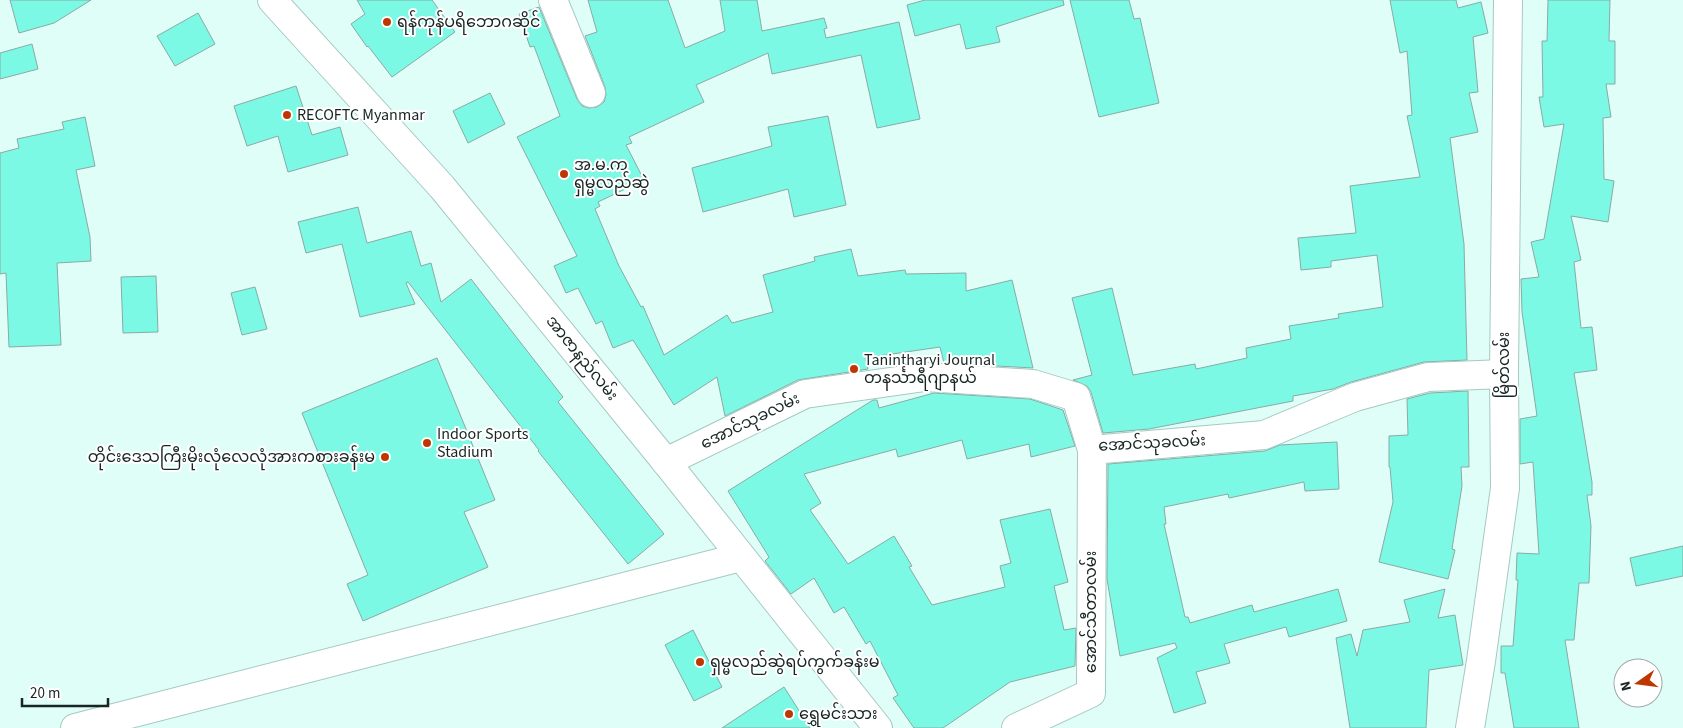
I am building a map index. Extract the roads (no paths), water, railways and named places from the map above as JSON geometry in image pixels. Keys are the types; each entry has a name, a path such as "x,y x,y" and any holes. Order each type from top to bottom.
{"main road":[{"name":"အာဇာနည်လမ်း","path":"272,0 442,187 666,462 878,728"},
{"path":"553,0 591,93"},
{"name":"မြိတ်လမ်း","path":"1470,728 1505,488 1504,374 1508,0"},
{"name":"အောင်သုခလမ်း","path":"666,462 804,394 925,377 1033,384 1076,397 1092,450 1264,436 1355,398 1428,377 1504,374"},
{"name":"အောင်သီတာလမ်း","path":"1016,728 1091,692 1092,450"},
{"path":"75,728 741,557"}],"place":[{"name":"ရန်ကုန်ပရိဘောဂဆိုင်","path":"387,22"},
{"name":"RECOFTC Myanmar","path":"287,115"},
{"name":"အ.မ.က ရှမ္မလည်ဆွဲ","path":"564,174"},
{"name":"Tanintharyi Journal တနင်္သာရီဂျာနယ်","path":"854,369"},
{"name":"Indoor Sports Stadium","path":"427,443"},
{"name":"တိုင်းဒေသကြီးမိုးလုံလေလုံအားကစားခန်းမ","path":"385,457"},
{"name":"ရှမ္မလည်ဆွဲရပ်ကွက်ခန်းမ","path":"700,662"},
{"name":"ရွှေမင်းသား","path":"789,714"}]}
